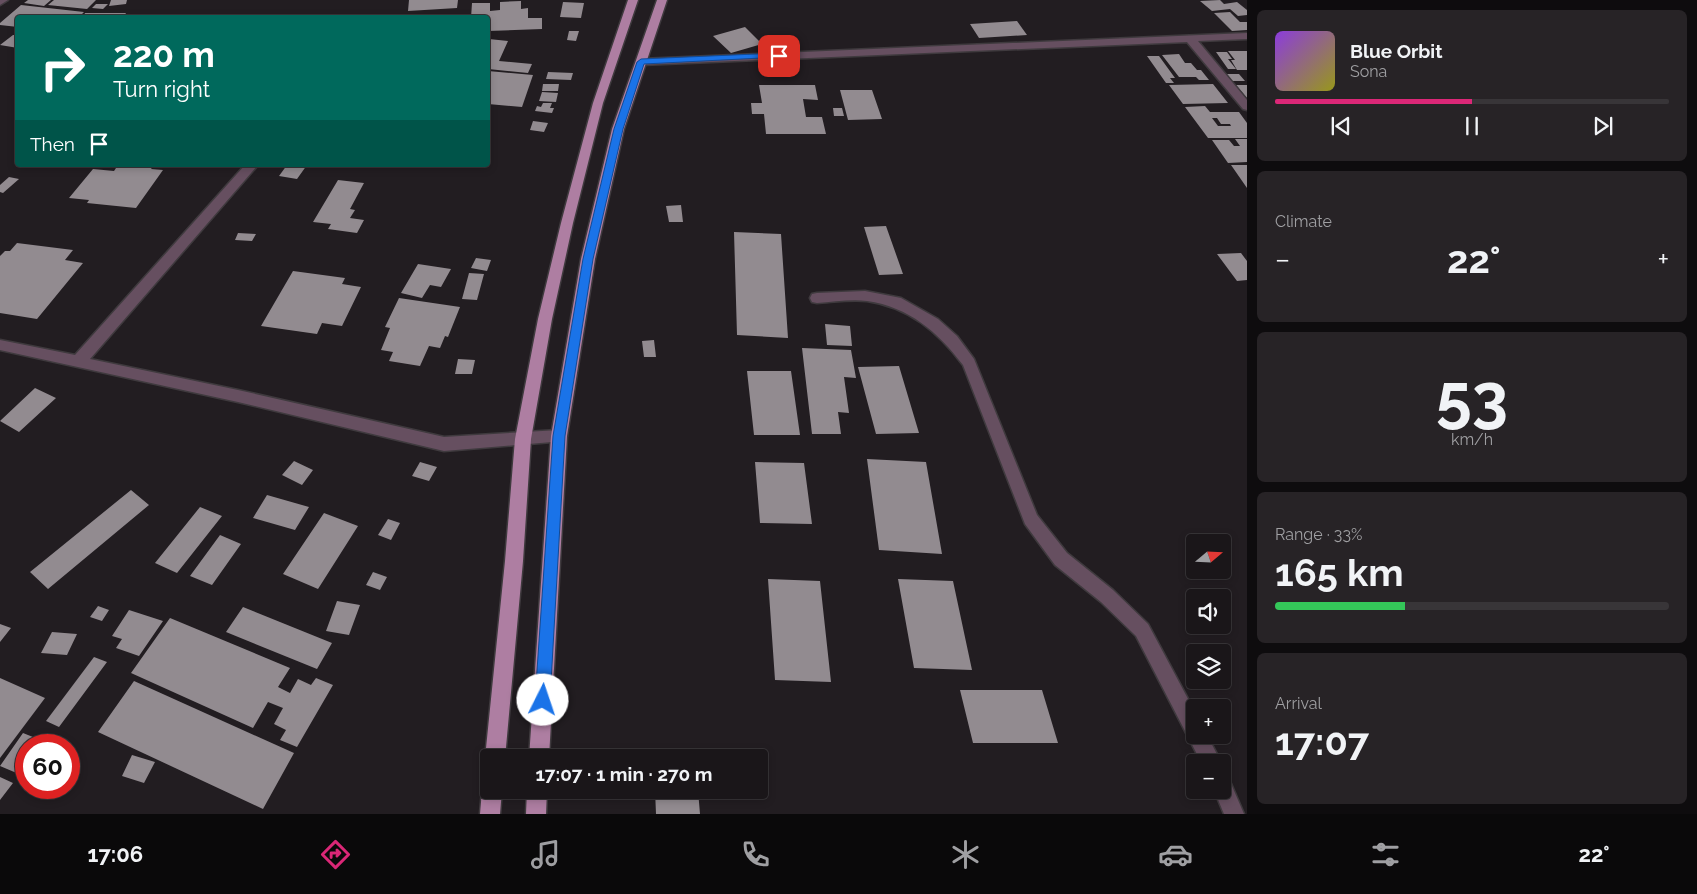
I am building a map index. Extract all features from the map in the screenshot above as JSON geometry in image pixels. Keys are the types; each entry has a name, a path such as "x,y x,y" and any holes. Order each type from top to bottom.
{"main road":[{"path":"496,749 514,561 523,439 545,319 567,222 598,103 633,0"},
{"path":"540,749 559,436 588,259 618,129 662,0"},
{"path":"490,814 491,799"},
{"path":"536,814 537,799"}],"street":[{"path":"641,62 1247,36"},
{"path":"1189,37 1247,107"},
{"path":"78,362 250,167"},
{"path":"817,298 865,296 896,302 933,322 952,340 969,363 1031,519 1061,559 1107,596 1142,630 1186,714"},
{"path":"0,345 238,396 444,444 559,436"},
{"path":"1228,799 1234,814"}],"building":[{"path":"28,0 51,0 44,6 24,3"},
{"path":"54,0 96,0 87,9 48,5"},
{"path":"111,0 127,0 126,4 109,6"},
{"path":"409,0 458,0 457,8 408,11"},
{"path":"1220,0 1224,4 1237,2 1247,10 1247,15 1238,16 1230,9 1212,11 1200,1"},
{"path":"521,1 521,9 528,8 528,18 542,18 542,29 490,31 490,15 471,15 472,3 490,3 490,11 500,10 500,2"},
{"path":"563,2 584,3 581,18 560,17"},
{"path":"96,4 108,4 103,9 92,8"},
{"path":"21,5 84,12 81,15 15,15 15,27 0,25"},
{"path":"1230,12 1240,22 1247,22 1247,30 1232,31 1214,13"},
{"path":"85,13 126,13 125,15 84,15"},
{"path":"1017,21 1027,35 979,38 970,24"},
{"path":"745,27 762,44 731,53 713,36"},
{"path":"569,31 579,31 576,41 567,40"},
{"path":"13,35 15,35 15,48 0,45"},
{"path":"490,39 508,41 499,61 532,64 528,73 490,69"},
{"path":"1228,51 1247,51 1247,70 1237,70 1231,60 1235,60"},
{"path":"1216,52 1227,52 1232,59 1228,59 1236,69 1228,69"},
{"path":"1179,54 1185,63 1191,63 1197,70 1201,70 1209,80 1199,80 1196,77 1179,77 1162,55"},
{"path":"1147,56 1159,56 1175,78 1170,78 1174,83 1166,83"},
{"path":"490,71 533,75 522,107 490,104"},
{"path":"548,72 573,73 571,80 546,79"},
{"path":"1226,74 1239,74 1245,81 1232,81"},
{"path":"543,84 559,84 558,91 542,91"},
{"path":"1213,84 1228,103 1183,104 1169,85"},
{"path":"759,85 815,85 818,100 803,99 806,117 822,117 826,134 766,134 764,114 752,114 751,103 762,103"},
{"path":"1236,85 1247,85 1247,98"},
{"path":"840,90 872,90 882,119 848,120"},
{"path":"542,92 558,93 556,102 539,101"},
{"path":"543,103 552,103 550,108 554,108 552,113 535,111 537,106 541,107"},
{"path":"1205,106 1210,112 1239,112 1247,123 1247,138 1208,138 1185,107","holes":["1212,118 1217,118 1221,124 1230,124 1231,126 1218,126"]},
{"path":"833,108 842,108 844,116 834,116"},
{"path":"533,121 548,123 544,132 530,130"},
{"path":"1235,139 1247,139 1247,162 1228,163 1212,140 1229,140 1234,146 1240,146"},
{"path":"1231,165 1247,165 1247,188"},
{"path":"117,167 152,167 151,169 163,170 136,208 87,203 89,200 69,198 93,169 114,171"},
{"path":"286,167 306,167 297,179 279,176"},
{"path":"9,177 19,179 3,193 0,192 0,185"},
{"path":"338,180 364,183 350,209 355,210 350,218 364,220 357,233 328,229 331,224 313,222"},
{"path":"681,205 683,222 669,222 666,206"},
{"path":"886,226 903,274 879,275 864,227"},
{"path":"734,232 781,234 788,338 737,335"},
{"path":"238,233 256,234 252,241 235,240"},
{"path":"17,243 73,250 65,260 83,263 37,319 0,313 0,256 5,251 10,251"},
{"path":"1241,253 1247,261 1247,280 1237,281 1217,254"},
{"path":"476,258 491,260 487,271 471,268"},
{"path":"418,264 451,269 441,287 430,285 422,298 401,293"},
{"path":"293,271 345,278 342,284 361,287 342,326 322,323 317,334 261,326"},
{"path":"469,273 484,274 477,300 462,299"},
{"path":"399,298 460,307 448,337 445,336 440,348 429,346 420,366 389,361 393,352 381,350 390,328 385,327"},
{"path":"825,324 850,326 852,346 827,345"},
{"path":"654,340 656,357 644,357 642,341"},
{"path":"802,348 851,350 856,378 844,377 849,413 838,412 841,434 812,434"},
{"path":"458,359 475,360 472,374 455,374"},
{"path":"899,366 919,433 876,434 858,367"},
{"path":"747,371 791,371 800,435 754,435"},
{"path":"35,388 56,398 19,432 0,421"},
{"path":"867,459 926,462 942,554 879,550"},
{"path":"294,461 313,470 302,485 282,475"},
{"path":"420,462 437,467 429,481 412,476"},
{"path":"755,462 804,463 812,524 760,523"},
{"path":"131,490 149,505 48,589 30,572"},
{"path":"267,495 309,507 295,530 253,518"},
{"path":"200,507 222,516 177,573 155,563"},
{"path":"324,513 358,526 318,589 283,574"},
{"path":"388,519 400,523 391,540 378,535"},
{"path":"220,535 241,544 212,585 190,576"},
{"path":"373,572 387,577 380,590 366,585"},
{"path":"768,579 820,581 831,682 775,680"},
{"path":"898,579 953,581 972,670 914,668"},
{"path":"337,601 360,605 349,635 326,631"},
{"path":"98,606 109,610 102,621 90,617"},
{"path":"243,607 332,643 317,669 226,632"},
{"path":"129,610 163,621 139,656 116,648 122,639 112,636"},
{"path":"170,618 290,668 278,687 290,693 298,679 311,685 316,678 333,685 297,747 280,740 286,730 274,724 283,708 268,702 253,728 131,673"},
{"path":"0,624 11,628 0,642"},
{"path":"52,632 77,634 67,655 41,653"},
{"path":"94,657 107,662 59,727 46,721"},
{"path":"0,678 45,698 18,734 15,734 15,738 0,758"},
{"path":"134,681 294,753 263,809 98,732"},
{"path":"960,690 1042,690 1058,743 973,743"},
{"path":"15,744 15,772 0,766"},
{"path":"132,755 155,762 144,783 122,776"},
{"path":"0,777 13,783 0,800"},
{"path":"655,799 699,799 700,814 656,814"}],"route":[{"path":"543,700 559,436 588,259 618,129 641,62 779,56"}]}
